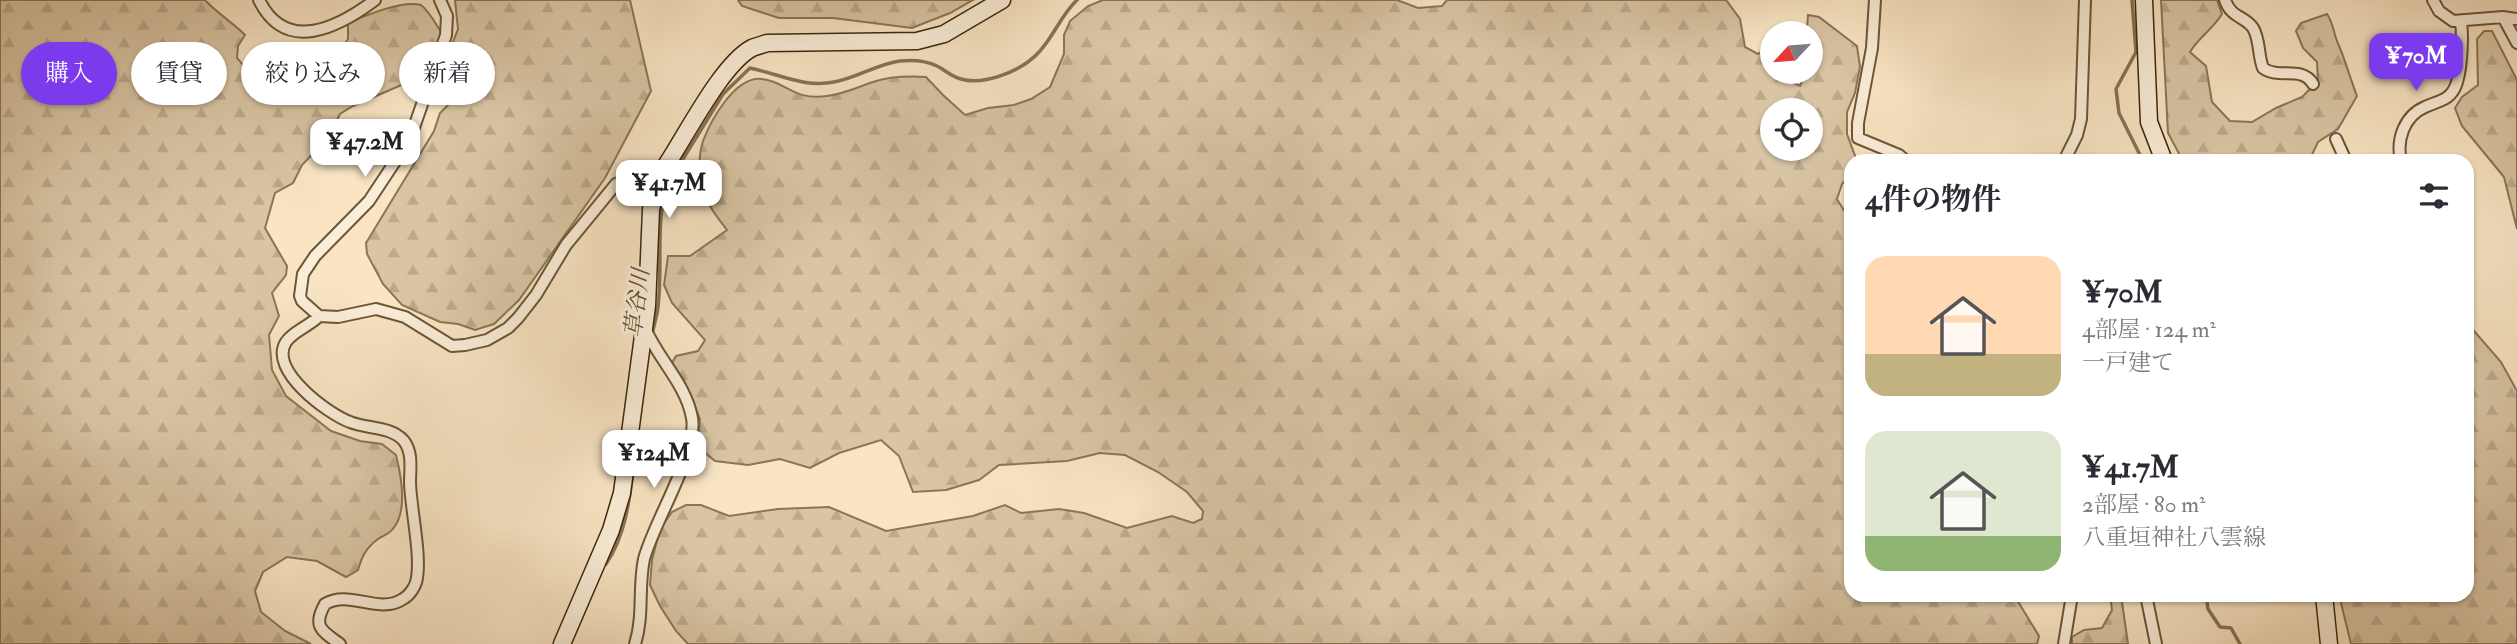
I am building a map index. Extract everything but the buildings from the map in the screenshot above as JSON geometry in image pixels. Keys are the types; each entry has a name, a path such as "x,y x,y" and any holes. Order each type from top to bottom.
{"main road":[{"path":"562,644 607,541 622,493 648,334 651,209 661,173 715,87 751,48 767,43 899,42 930,38 944,33 1002,0"},
{"path":"2144,0 2149,122 2161,154"},
{"path":"2325,602 2329,644"}],"street":[{"path":"259,0 267,15 274,21 302,32 325,29 337,24 375,0"},
{"path":"440,0 447,16 446,35 410,139 369,201 314,256 303,274 300,296 302,302 319,316 338,317 376,309 405,317 452,346 487,340 508,328 518,318 536,296 566,246 616,184 643,171 661,173"},
{"path":"1875,0 1872,48 1858,123 1858,138 1897,154"},
{"path":"2068,154 2081,119 2085,0"},
{"path":"2225,0 2229,9 2256,32 2263,68 2274,75 2308,76 2312,84"},
{"path":"2433,0 2446,17 2461,22 2503,16 2517,19"},
{"path":"2503,16 2517,43"},
{"path":"2401,154 2403,127 2409,119 2422,108 2445,99 2456,86 2463,33 2461,22"},
{"path":"2336,139 2343,154"},
{"path":"319,316 285,343 282,354 286,368 323,408 351,422 393,433 405,443 410,457 417,579 412,592 396,603 386,605 345,599 326,604 318,622 321,631 340,644"},
{"path":"635,644 640,621 645,559 656,525 684,460 693,426 688,404 648,334"},
{"path":"2064,644 2071,602"},
{"path":"2147,602 2156,644"}],"green space":[{"path":"0,0 205,0 245,35 238,46 237,58 241,63 241,105 355,105 340,114 328,138 302,165 293,183 275,193 265,228 287,266 286,275 272,293 279,316 269,335 272,370 286,396 331,431 360,441 382,444 396,455 401,483 400,514 391,531 367,549 358,570 346,577 317,561 287,557 263,572 255,591 261,612 285,631 311,644 0,644"},
{"path":"455,0 630,0 651,91 605,178 519,300 494,324 475,330 440,322 402,305 383,284 367,254 366,243 434,131 440,113 448,105 495,105 495,42 453,42 458,29"},
{"path":"738,0 973,0 950,13 912,28 833,18 779,18 742,6"},
{"path":"1103,0 1397,0 1418,8 1442,6 1447,0 1726,0 1740,19 1745,47 1760,53 1760,84 1800,86 1824,84 1824,21 1808,21 1808,15 1819,17 1857,46 1860,67 1855,93 1847,112 1847,134 1854,154 1844,154 1844,182 1837,199 1844,210 1844,602 2018,602 2039,636 2037,644 688,644 676,631 650,585 652,560 660,529 672,512 686,505 701,505 729,516 778,509 829,507 886,531 973,516 1005,505 1021,513 1059,509 1084,513 1127,528 1172,516 1193,523 1202,519 1203,511 1187,492 1158,472 1125,455 1100,453 1067,461 999,465 979,480 946,490 913,492 899,456 881,440 839,453 810,468 780,459 748,465 715,461 698,447 700,419 684,380 672,363 676,356 698,351 705,340 672,303 664,285 668,256 690,256 727,230 705,195 701,178 701,147 725,101 743,84 762,79 799,94 816,97 845,92 886,79 926,77 965,115 988,108 1014,105 1031,99 1050,87 1064,54 1064,35 1070,21 1088,6"},
{"path":"2161,0 2217,0 2222,14 2190,52 2206,66 2212,102 2230,121 2252,122 2302,97 2318,81 2317,62 2303,48 2296,31 2301,23 2327,14 2357,96 2338,129 2318,142 2312,154 2179,154 2168,133"},
{"path":"421,5 441,32 439,42 399,42 399,86 385,92 385,42 346,42 348,23 395,6"},
{"path":"2484,31 2492,31 2517,80 2517,229 2504,177 2462,126 2455,108 2462,97 2478,85 2477,39"},
{"path":"2474,331 2501,362 2517,391 2517,644 2351,644 2341,603 2474,602"},
{"path":"2111,602 2122,602 2128,644 2072,644 2072,637 2084,630 2102,628 2112,610"}],"waterway":[{"path":"652,334 658,307 661,215 667,185 723,94 750,68 802,82 823,83 842,80 883,65 914,61 933,64 961,79 971,81 992,78 1014,70 1032,59 1077,0"},
{"path":"2132,0 2136,52 2116,89 2119,113 2140,154"},
{"name":"草谷川","path":"606,564 623,528 634,463"},
{"path":"2207,602 2208,609 2220,627 2231,628 2240,644"}]}
